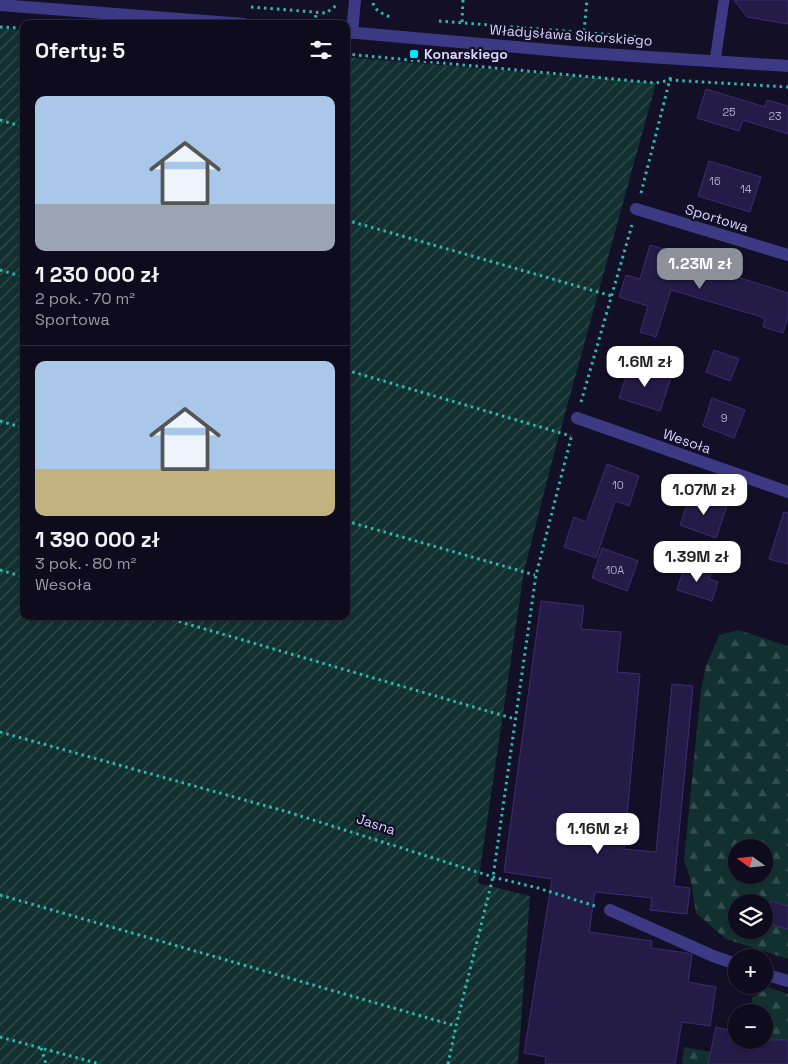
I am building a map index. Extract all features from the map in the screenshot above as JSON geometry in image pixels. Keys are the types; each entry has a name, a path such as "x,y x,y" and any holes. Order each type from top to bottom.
{"street":[{"path":"350,27 355,0"},
{"path":"0,5 49,4 205,20"},
{"name":"Władysława Sikorskiego","path":"350,32 572,52 788,66"},
{"name":"Sportowa","path":"636,209 788,255"},
{"name":"Wesoła","path":"577,418 788,492"},
{"path":"610,910 728,961"},
{"path":"773,977 788,981"}],"lane":[{"path":"715,61 724,0"}],"path":[{"path":"247,7 326,13 336,6 339,0"},
{"path":"372,0 374,7 382,13 390,17 399,18"},
{"path":"462,22 463,0"},
{"path":"584,31 586,0"},
{"path":"315,20 316,12"},
{"path":"438,21 584,31 641,37"},
{"path":"0,27 20,28"},
{"path":"350,54 656,83 670,80 788,87"},
{"path":"448,1064 493,877 536,575 572,436 676,58"},
{"path":"0,120 20,126"},
{"path":"350,221 612,296"},
{"path":"0,270 20,276"},
{"path":"350,371 572,436"},
{"path":"0,421 20,427"},
{"path":"350,522 536,575"},
{"path":"0,570 20,576"},
{"path":"174,620 515,719"},
{"name":"Jasna","path":"0,732 288,812 493,877 538,888 610,910"},
{"path":"0,895 456,1026"},
{"path":"0,1037 100,1064"},
{"path":"41,1048 46,1064"}],"green space":[{"path":"0,28 20,30 20,620 350,620 350,57 656,83 555,450 524,571 478,883 530,896 518,1064 0,1064"},
{"path":"738,630 788,646 788,959 773,954 773,949 757,949 726,939 696,913 691,882 684,860 701,690 706,666 719,635"},
{"path":"773,989 788,994 788,1064 682,1064 684,1047 744,1058 754,1049 773,1049 773,1004 752,1004 752,998 758,994 773,994"}],"building":[{"path":"734,0 788,0 788,24 747,17"},
{"path":"706,89 765,107 767,100 788,106 788,134 743,120 739,131 697,118"},
{"path":"709,161 761,177 750,212 698,196"},
{"path":"650,245 703,261 702,266 788,293 788,317 783,333 763,327 765,318 671,290 656,337 640,332 648,306 619,297 626,275 640,279"},
{"path":"714,350 739,359 730,381 706,372"},
{"path":"630,364 671,378 660,411 619,398"},
{"path":"712,398 745,410 734,438 703,426"},
{"path":"607,464 639,476 629,506 615,501 596,558 564,547 574,517 586,522"},
{"path":"691,493 727,506 716,538 680,525"},
{"path":"784,512 788,513 788,564 769,559"},
{"path":"602,548 638,561 627,591 592,578"},
{"path":"685,565 711,573 709,579 718,582 712,601 677,590"},
{"path":"541,601 584,606 581,629 621,632 617,672 640,674 624,849 656,852 672,684 693,686 674,886 690,888 687,914 650,910 652,898 595,892 589,932 652,941 651,948 692,955 688,982 716,987 710,1026 682,1022 675,1064 545,1064 546,1057 524,1053 552,879 504,872"},
{"path":"773,902 788,906 788,929 773,925"},
{"path":"716,1027 728,1030 728,1049 773,1049 773,1040 788,1040 788,1064 708,1064"}],"place":[{"name":"Konarskiego","path":"414,54"}]}
